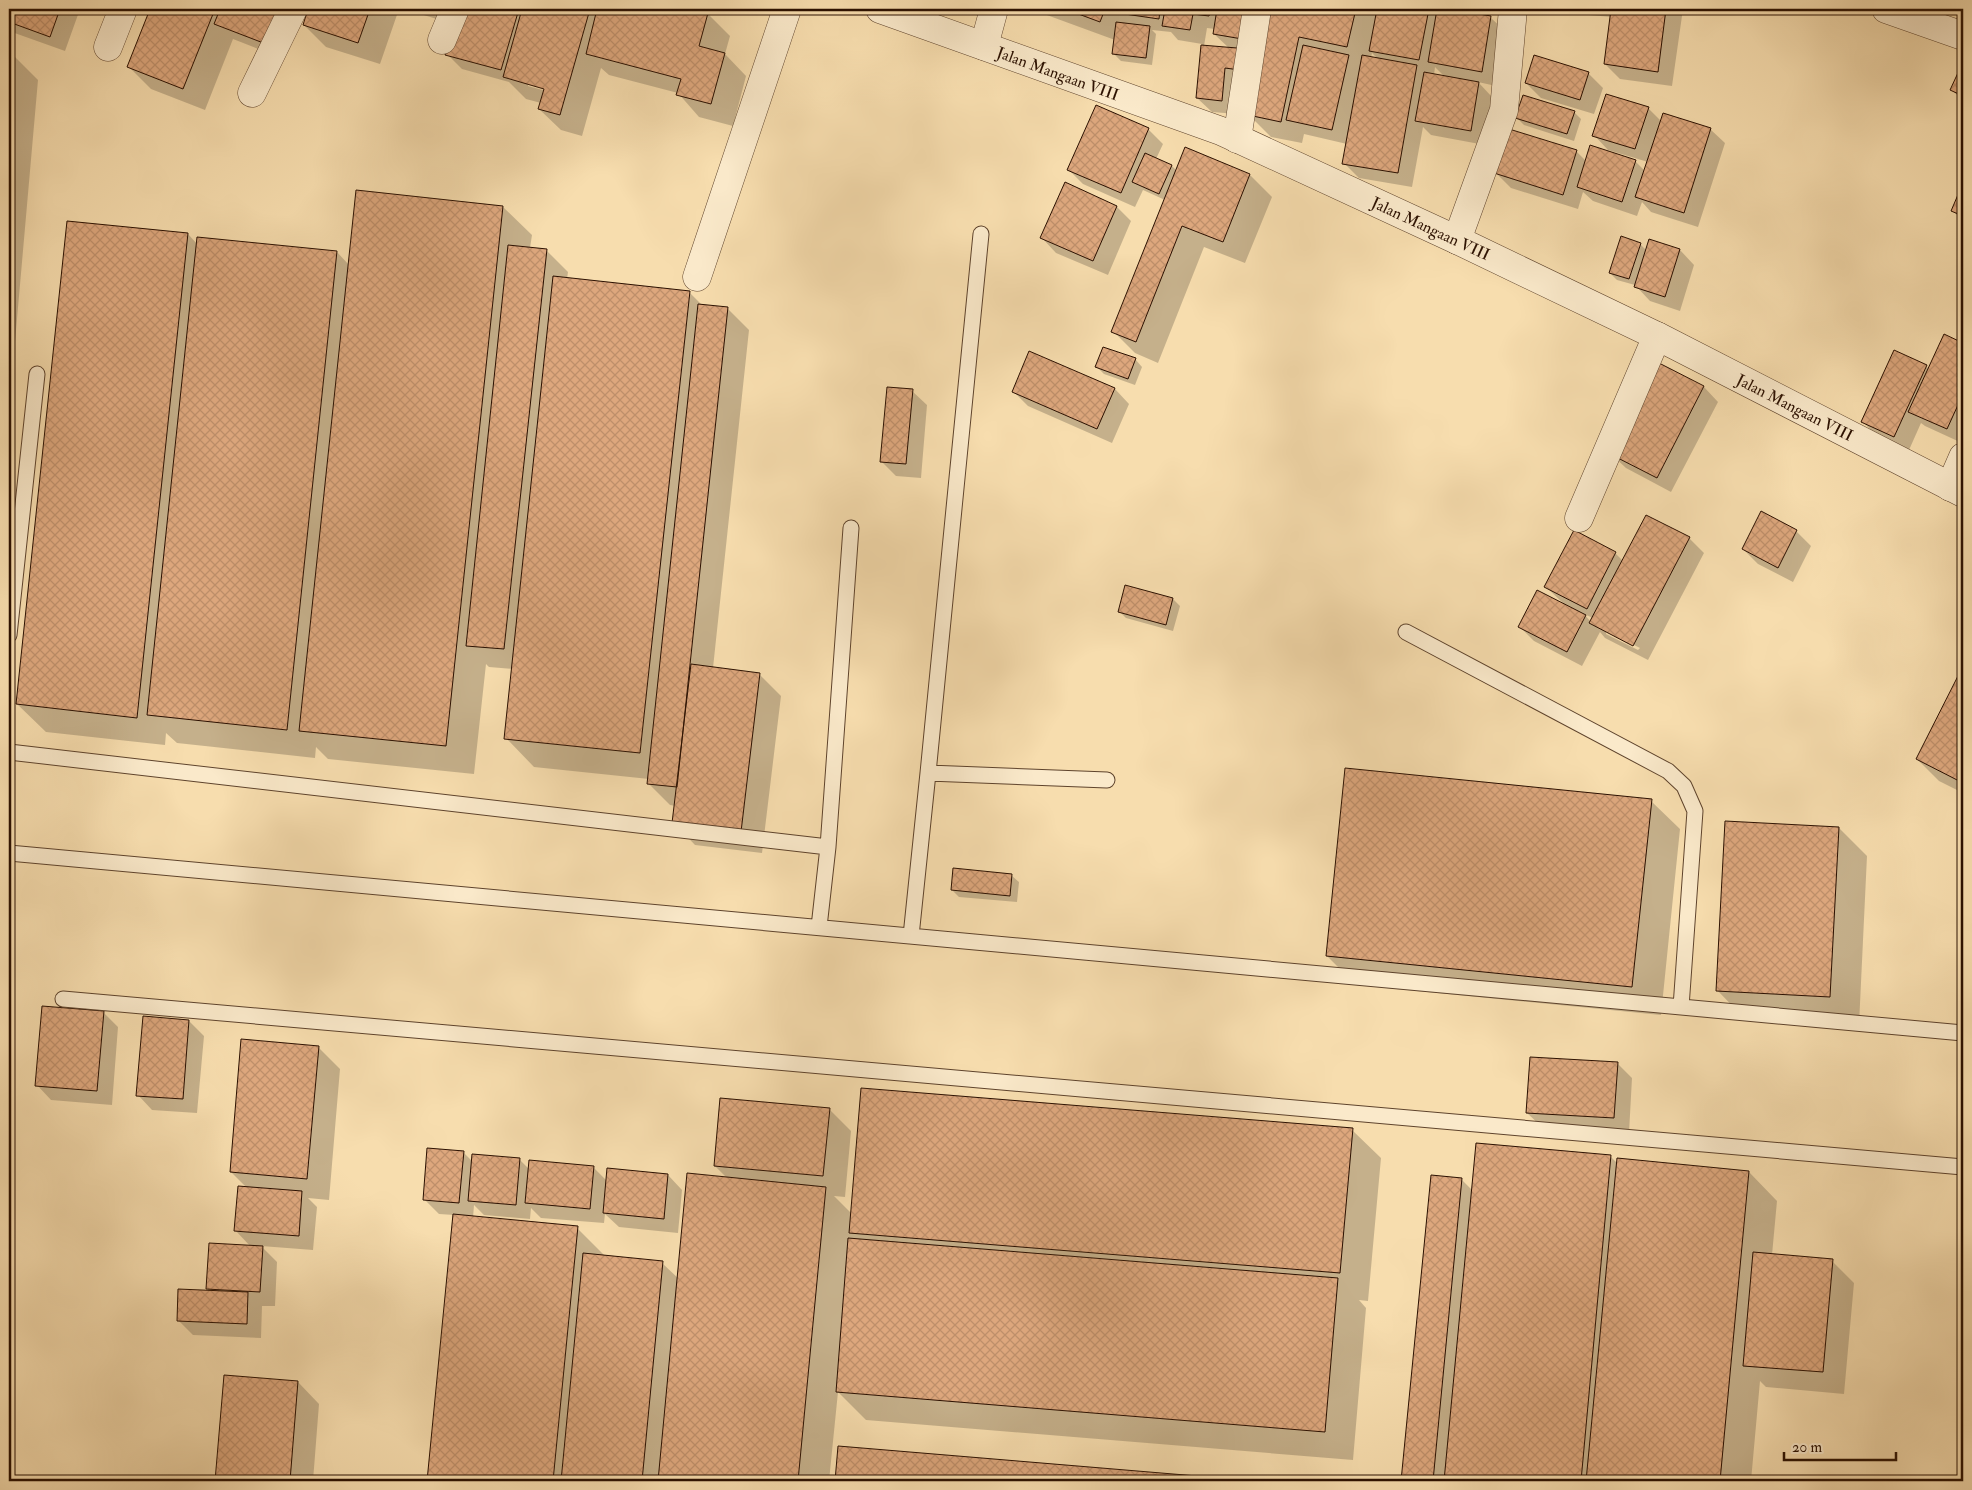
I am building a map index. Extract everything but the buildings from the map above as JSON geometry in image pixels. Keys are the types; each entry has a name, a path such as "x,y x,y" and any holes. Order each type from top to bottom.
{"street":[{"path":"108,47 123,9"},
{"path":"252,93 293,9"},
{"path":"442,40 455,9"},
{"path":"697,276 787,9"},
{"name":"Jalan Mangaan VIII","path":"880,9 1222,131 1457,240 1656,336 1957,490"},
{"path":"984,46 994,9"},
{"path":"1237,139 1257,9"},
{"path":"1457,240 1504,110 1513,9"},
{"path":"1886,9 1963,36"},
{"path":"1578,518 1656,336"},
{"path":"1957,490 1963,457"}],"lane":[{"path":"911,936 981,234"},
{"path":"9,635 37,374"},
{"path":"819,928 828,847 851,528"},
{"path":"1406,632 1668,771 1684,786 1694,811 1680,1007"},
{"path":"9,752 828,847"},
{"path":"928,773 1106,780"},
{"path":"9,853 1963,1033"},
{"path":"64,999 1963,1167"}]}
